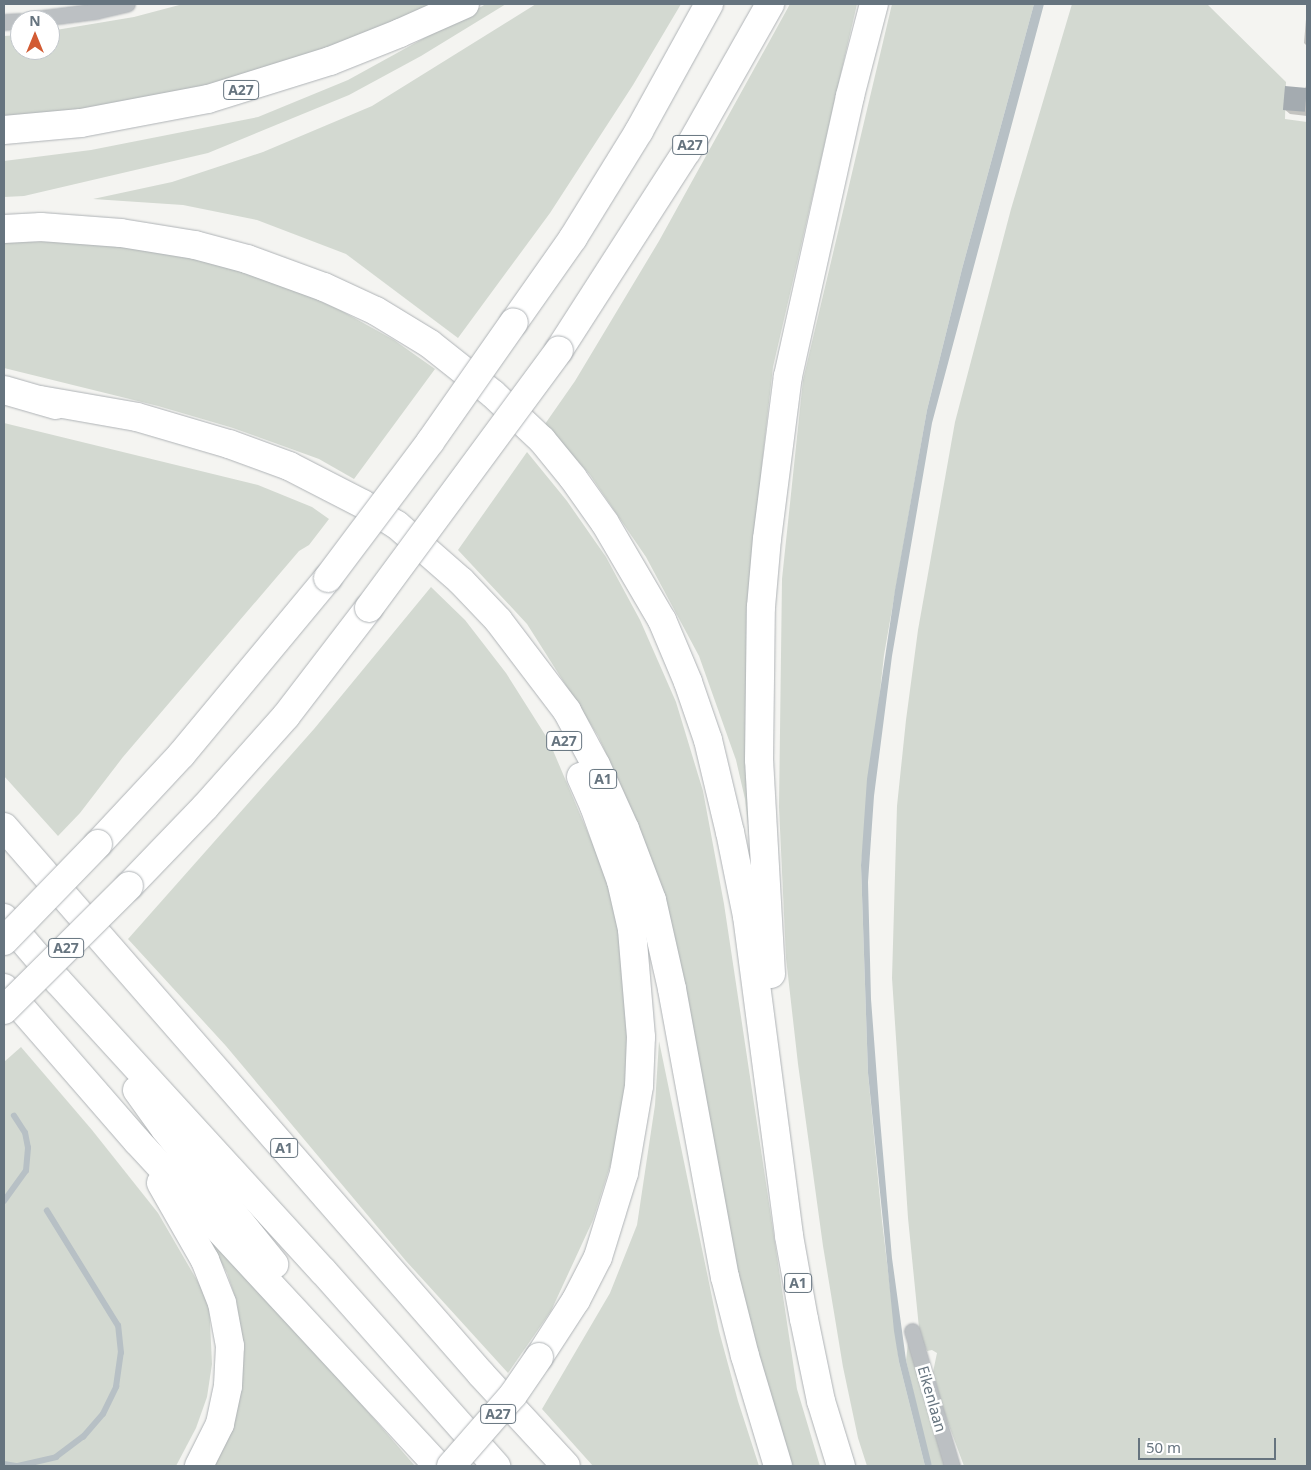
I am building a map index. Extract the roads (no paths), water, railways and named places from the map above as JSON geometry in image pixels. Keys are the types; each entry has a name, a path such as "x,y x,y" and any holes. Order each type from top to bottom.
{"highway":[{"name":"A27","path":"4,130 81,123 208,99 330,62 400,34 465,4"},
{"path":"4,941 181,755 328,578 430,442 573,238 624,156 709,4"},
{"name":"A27","path":"4,1010 129,886 205,807 286,716 369,608 559,350 687,151 770,4"},
{"name":"A1","path":"772,1095 772,972 759,760 761,607 767,539 788,376 848,105 874,4"},
{"name":"A1","path":"4,229 41,227 122,233 195,245 247,259 324,287 376,311 430,344 493,394 542,440 589,500 639,579 662,620 688,682 708,740 730,832 747,916 789,1236 804,1319 821,1401 841,1466"},
{"name":"A1","path":"4,390 40,400 137,417 229,444 289,466 363,504 397,525 461,582 498,620 567,711 596,765 625,828 652,900 676,1007 725,1277 744,1356 778,1466"},
{"name":"A27","path":"40,400 103,421 172,438 294,478 341,503 392,536 440,574 485,620 534,686 566,744 594,806 620,881 632,929 642,1037 639,1086 633,1129 612,1218 598,1257 576,1300 507,1403 451,1466"},
{"name":"A1","path":"4,827 481,1374 566,1466"},
{"path":"4,918 58,981 323,1272 496,1466"},
{"path":"58,981 165,1129 430,1458"},
{"path":"4,988 137,1141 430,1458"},
{"path":"137,1141 205,1260 222,1303 230,1346 228,1386 220,1424 199,1466"}],"street":[{"path":"60,16 128,4"},
{"name":"Eikenlaan","path":"912,1331 952,1466"}],"waterway":[{"path":"4,1201 26,1171 28,1148 25,1133 14,1116"},
{"path":"18,1466 56,1457 83,1437 103,1414 116,1387 121,1353 118,1326 47,1211"},
{"path":"4,1464 16,1466"}]}
